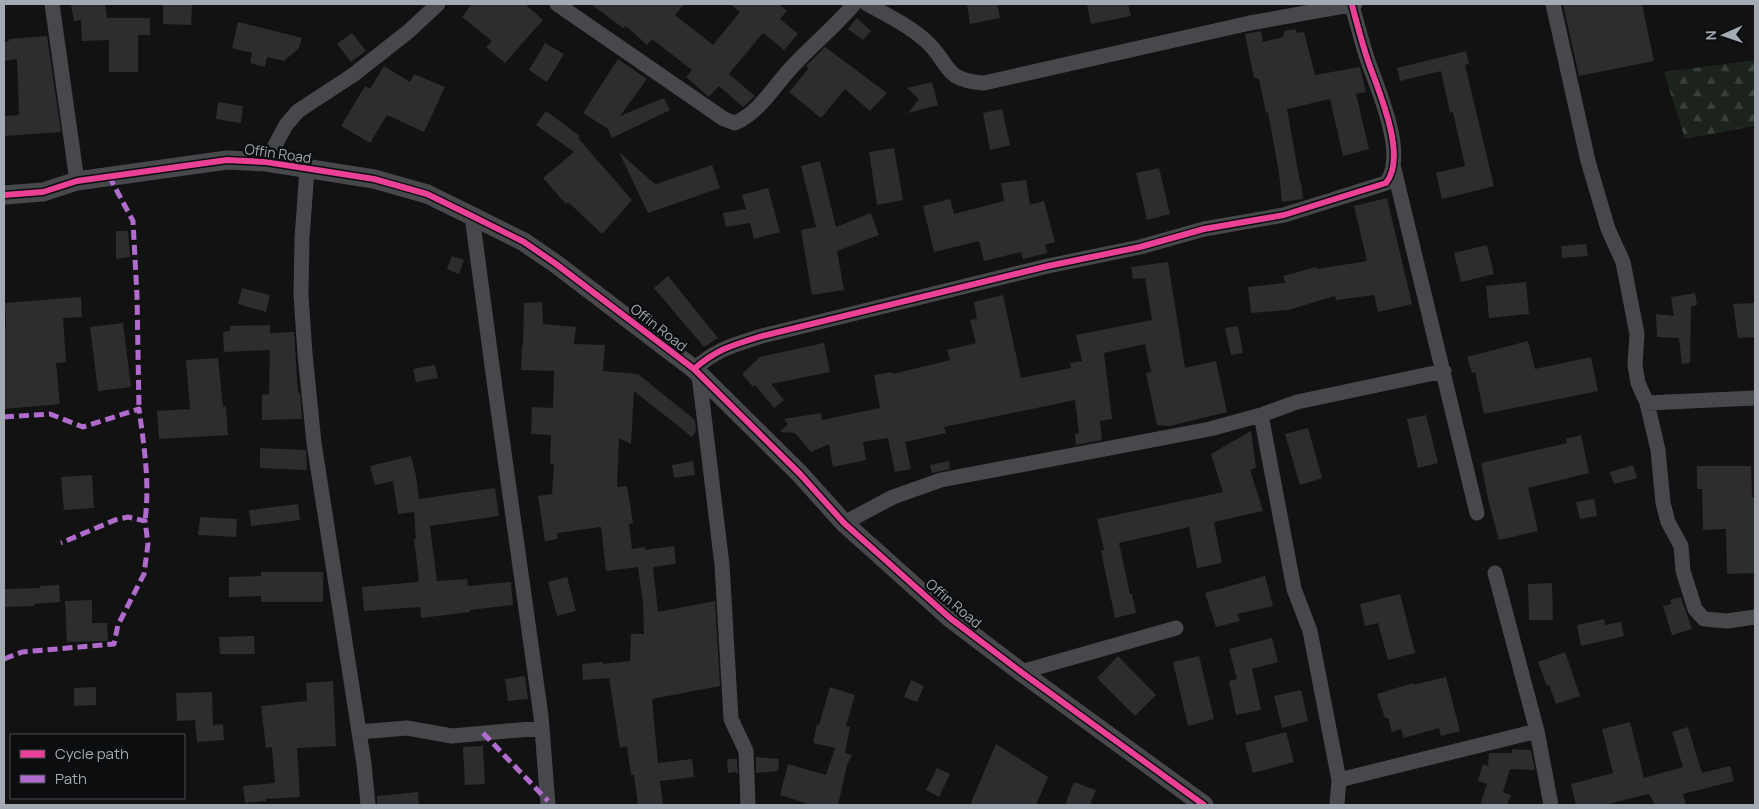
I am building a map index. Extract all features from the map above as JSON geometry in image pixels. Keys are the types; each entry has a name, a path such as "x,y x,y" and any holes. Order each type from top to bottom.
{"street":[{"path":"52,4 77,182"},
{"path":"266,162 286,125 298,111 353,75 409,31 438,4"},
{"path":"557,4 724,119 735,123 746,118 778,85 792,67 854,4"},
{"path":"867,4 909,28 927,42 945,67 956,77 968,82 984,84 1250,23 1354,4 1368,59 1388,114 1393,164 1477,513"},
{"path":"1553,4 1588,162 1608,229 1623,262 1637,334 1635,365 1638,383 1647,403 1658,450 1663,503 1668,522 1681,546 1683,571 1695,609 1704,620 1727,621 1755,617"},
{"name":"Offin Road","path":"4,195 43,192 77,182 227,160 266,162 307,170 374,179 418,191 524,242 556,264 696,372 800,474 844,523 950,618 1204,805"},
{"path":"748,805 746,750 731,719 722,565 696,372 710,356 725,347 762,336 1048,266 1140,247 1204,229 1284,215 1386,183 1390,178 1393,164"},
{"path":"307,170 302,238 301,295 305,354 314,443 364,764 368,805"},
{"path":"472,216 542,728 548,805"},
{"path":"844,523 893,497 941,480 1210,429 1297,402 1444,371"},
{"path":"1647,403 1755,398"},
{"path":"1260,415 1294,589 1310,632 1339,780 1337,805"},
{"path":"1495,573 1537,731 1551,805"},
{"path":"1021,672 1176,628"},
{"path":"359,732 407,728 452,736 542,728"},
{"path":"1339,780 1537,731"}],"green space":[{"path":"1755,60 1755,126 1685,139 1664,72"}],"building":[{"path":"71,4 105,4 107,18 150,18 150,35 138,35 138,72 109,72 109,40 82,41 81,20 74,21"},
{"path":"163,4 192,4 191,25 163,24"},
{"path":"472,4 525,4 543,20 505,63 486,47 492,41 462,17"},
{"path":"591,4 684,4 675,15 713,45 740,12 730,4 779,4 787,11 780,19 798,34 784,50 763,33 729,74 755,96 743,107 719,86 709,97 686,77 692,70 652,39 647,45 626,26 623,28"},
{"path":"967,4 997,4 1000,18 970,24"},
{"path":"1087,4 1128,4 1131,16 1091,24"},
{"path":"1563,4 1642,4 1654,61 1579,76"},
{"path":"857,18 871,31 863,40 848,29"},
{"path":"238,22 302,38 299,48 284,61 267,57 265,67 250,63 252,53 232,48"},
{"path":"1295,29 1297,33 1304,32 1315,75 1360,67 1366,92 1356,94 1369,149 1343,156 1330,99 1287,109 1303,199 1282,202 1268,112 1266,113 1259,79 1254,78 1245,34 1261,31 1263,42 1283,37 1285,31"},
{"path":"352,33 366,51 351,62 337,44"},
{"path":"47,36 61,132 4,136 4,116 19,115 17,59 4,61 4,42 9,41 9,39"},
{"path":"545,43 564,54 547,82 529,70"},
{"path":"825,47 887,93 870,111 845,89 821,118 789,92 809,68 806,66"},
{"path":"1466,51 1469,64 1465,65 1494,186 1442,199 1436,173 1465,166 1453,112 1450,113 1441,71 1400,81 1397,68"},
{"path":"618,59 647,79 620,116 664,98 670,110 612,138 608,129 583,113"},
{"path":"384,66 410,82 414,74 445,87 424,132 387,115 370,143 341,126 365,86 370,89"},
{"path":"932,82 938,105 908,113 919,99 907,88"},
{"path":"218,102 243,106 241,123 216,119"},
{"path":"1002,109 1010,145 990,150 983,113"},
{"path":"546,111 580,136 578,138 632,200 602,234 568,202 566,204 543,178 574,152 536,125"},
{"path":"894,148 903,200 877,205 869,152"},
{"path":"619,152 656,185 712,165 720,188 648,213"},
{"path":"820,161 836,227 871,213 879,235 837,251 844,290 812,295 801,230 816,227 801,166"},
{"path":"1159,168 1170,214 1147,220 1136,173"},
{"path":"1026,180 1030,205 1044,201 1055,242 1045,245 1047,253 1023,259 1021,252 984,261 979,241 934,252 923,206 950,199 954,214 1004,201 1001,183"},
{"path":"768,188 780,232 754,239 750,223 726,227 723,213 746,209 742,195"},
{"path":"1387,198 1412,304 1378,312 1374,295 1336,300 1335,296 1288,310 1251,313 1248,287 1285,283 1283,276 1316,267 1317,269 1367,261 1354,206"},
{"path":"116,231 128,231 130,257 116,259"},
{"path":"1586,244 1588,256 1562,258 1561,246"},
{"path":"1487,245 1494,274 1461,282 1454,253"},
{"path":"452,256 464,260 459,274 447,269"},
{"path":"1168,262 1185,368 1216,361 1227,412 1170,426 1157,425 1146,373 1151,372 1145,344 1104,353 1112,419 1100,421 1102,440 1076,445 1075,434 1079,433 1075,400 944,427 946,433 905,442 911,469 895,472 888,438 863,442 866,460 833,467 829,444 811,452 795,433 780,432 788,424 784,419 821,413 822,420 880,408 874,375 892,372 893,374 950,360 947,350 976,343 970,320 977,319 974,302 1003,295 1021,378 1071,368 1070,363 1082,361 1076,335 1152,320 1145,278 1133,279 1131,267"},
{"path":"668,276 718,338 704,347 654,288"},
{"path":"1526,282 1529,314 1489,318 1486,286"},
{"path":"242,288 270,295 266,312 238,304"},
{"path":"1695,293 1697,305 1691,307 1690,363 1682,364 1679,338 1657,337 1656,314 1674,316 1671,297"},
{"path":"81,297 82,317 63,318 66,362 56,363 60,404 4,409 5,303"},
{"path":"542,302 543,324 576,327 574,344 605,345 603,371 638,374 695,420 696,431 692,437 634,391 631,444 619,438 617,487 627,486 633,523 629,524 632,549 645,547 645,550 674,546 676,564 653,567 658,612 715,601 720,686 652,699 658,763 692,759 694,777 660,781 663,805 638,805 634,775 631,775 627,746 620,748 609,678 583,680 582,664 630,661 631,634 644,634 643,604 638,567 606,571 601,527 557,533 558,539 545,541 538,496 552,494 554,464 550,464 551,435 531,434 532,407 553,408 554,371 521,370 524,303"},
{"path":"1755,303 1755,337 1738,338 1733,304"},
{"path":"123,323 131,387 98,391 90,327"},
{"path":"270,325 270,333 294,332 298,393 300,393 302,419 262,420 262,395 269,394 270,350 224,352 223,332 230,331 230,326"},
{"path":"1238,326 1243,353 1231,355 1225,328"},
{"path":"1528,341 1535,369 1591,357 1598,391 1484,414 1475,372 1472,373 1467,357"},
{"path":"824,343 830,372 771,384 784,400 774,408 755,385 753,387 742,374 760,357"},
{"path":"218,358 223,407 226,406 228,435 159,439 157,411 190,409 186,360"},
{"path":"435,365 438,378 416,382 413,369"},
{"path":"1426,415 1438,463 1418,468 1407,419"},
{"path":"1308,428 1322,478 1300,485 1285,434"},
{"path":"1251,431 1256,468 1250,470 1263,511 1214,522 1222,563 1197,568 1189,527 1119,543 1136,613 1115,618 1101,551 1104,550 1097,519 1223,492 1211,454"},
{"path":"1581,435 1589,473 1528,488 1538,531 1499,540 1481,463 1567,443 1566,439"},
{"path":"260,448 306,450 307,470 260,468"},
{"path":"411,456 419,499 495,488 499,516 430,526 437,581 467,579 468,586 511,582 513,605 421,618 420,607 364,611 362,587 417,582 419,580 414,539 416,539 414,512 398,514 393,481 375,485 370,466"},
{"path":"693,461 695,475 674,478 672,465"},
{"path":"949,461 950,469 932,473 930,465"},
{"path":"1633,465 1637,478 1614,484 1610,472"},
{"path":"1697,466 1751,466 1752,497 1755,497 1755,573 1727,574 1726,529 1703,530 1702,489 1697,489"},
{"path":"92,475 94,508 64,510 61,477"},
{"path":"1594,499 1597,516 1580,519 1576,502"},
{"path":"298,504 300,520 251,526 249,510"},
{"path":"200,517 237,519 236,537 198,535"},
{"path":"261,572 323,572 323,602 261,602 261,596 229,597 229,577 261,576"},
{"path":"1265,576 1273,606 1237,614 1240,621 1216,627 1205,593"},
{"path":"567,577 576,611 557,616 548,582"},
{"path":"1552,583 1553,620 1529,620 1528,584"},
{"path":"59,585 60,602 34,604 34,606 4,607 4,589 40,588 40,586"},
{"path":"1400,594 1415,653 1388,660 1378,623 1365,626 1360,604"},
{"path":"1681,597 1692,629 1672,635 1663,606 1671,604 1670,600"},
{"path":"92,600 92,623 107,623 108,641 67,642 65,601"},
{"path":"1604,619 1605,625 1621,622 1624,636 1581,646 1577,625"},
{"path":"254,636 255,654 220,654 219,637"},
{"path":"1272,638 1278,662 1252,669 1261,710 1236,715 1229,681 1237,679 1229,649"},
{"path":"1565,652 1580,696 1556,704 1538,662"},
{"path":"1118,656 1156,695 1135,716 1097,678"},
{"path":"1199,656 1214,719 1188,726 1173,662"},
{"path":"525,676 528,699 508,701 505,679"},
{"path":"1446,677 1460,731 1441,736 1439,728 1404,738 1401,729 1392,732 1377,694 1413,683 1413,685"},
{"path":"911,680 924,686 917,702 904,697"},
{"path":"333,681 336,746 297,748 300,797 266,799 266,801 245,803 243,786 275,783 272,747 266,748 261,706 307,701 306,683"},
{"path":"96,687 96,705 74,706 74,688"},
{"path":"830,687 855,695 846,726 850,727 845,753 852,755 847,765 838,805 811,805 780,795 788,764 826,775 835,748 813,743 817,724 819,725"},
{"path":"1301,690 1308,721 1282,728 1274,696"},
{"path":"212,692 213,725 223,724 224,740 197,742 195,720 177,721 176,693"},
{"path":"1630,722 1644,778 1683,767 1672,732 1688,727 1702,773 1730,766 1734,781 1683,794 1686,805 1655,805 1649,794 1604,805 1576,805 1571,784 1613,773 1602,729"},
{"path":"1286,732 1294,762 1253,773 1245,743"},
{"path":"996,744 1048,777 1036,805 970,805"},
{"path":"483,746 485,784 465,785 463,747"},
{"path":"1512,749 1531,750 1535,770 1510,769 1503,792 1511,795 1507,805 1480,805 1487,784 1478,781 1483,764 1488,766 1489,753 1512,753"},
{"path":"756,757 779,759 778,771 756,773"},
{"path":"727,759 737,759 738,775 736,772 728,773"},
{"path":"937,768 950,774 939,797 926,790"},
{"path":"1074,782 1096,790 1090,805 1065,805"},
{"path":"418,792 419,805 377,805 377,796"}],"marked path":[{"path":"109,176 133,221 137,296 139,409"},
{"path":"4,417 50,414 83,427 139,409 147,479 145,521"},
{"path":"4,659 22,652 114,644 118,625 144,574 148,544 145,521 128,517 115,520 61,543"},
{"path":"483,733 548,801"}],"cycle path":[{"path":"694,369 718,352 762,336 1048,266 1140,247 1204,229 1284,215 1386,183 1392,171 1394,157 1393,140 1384,105 1366,54 1352,5"},
{"path":"4,195 43,192 77,181 227,160 266,162 374,179 427,194 524,242 556,264 694,369 800,474 844,523 950,618 1204,805"}]}
